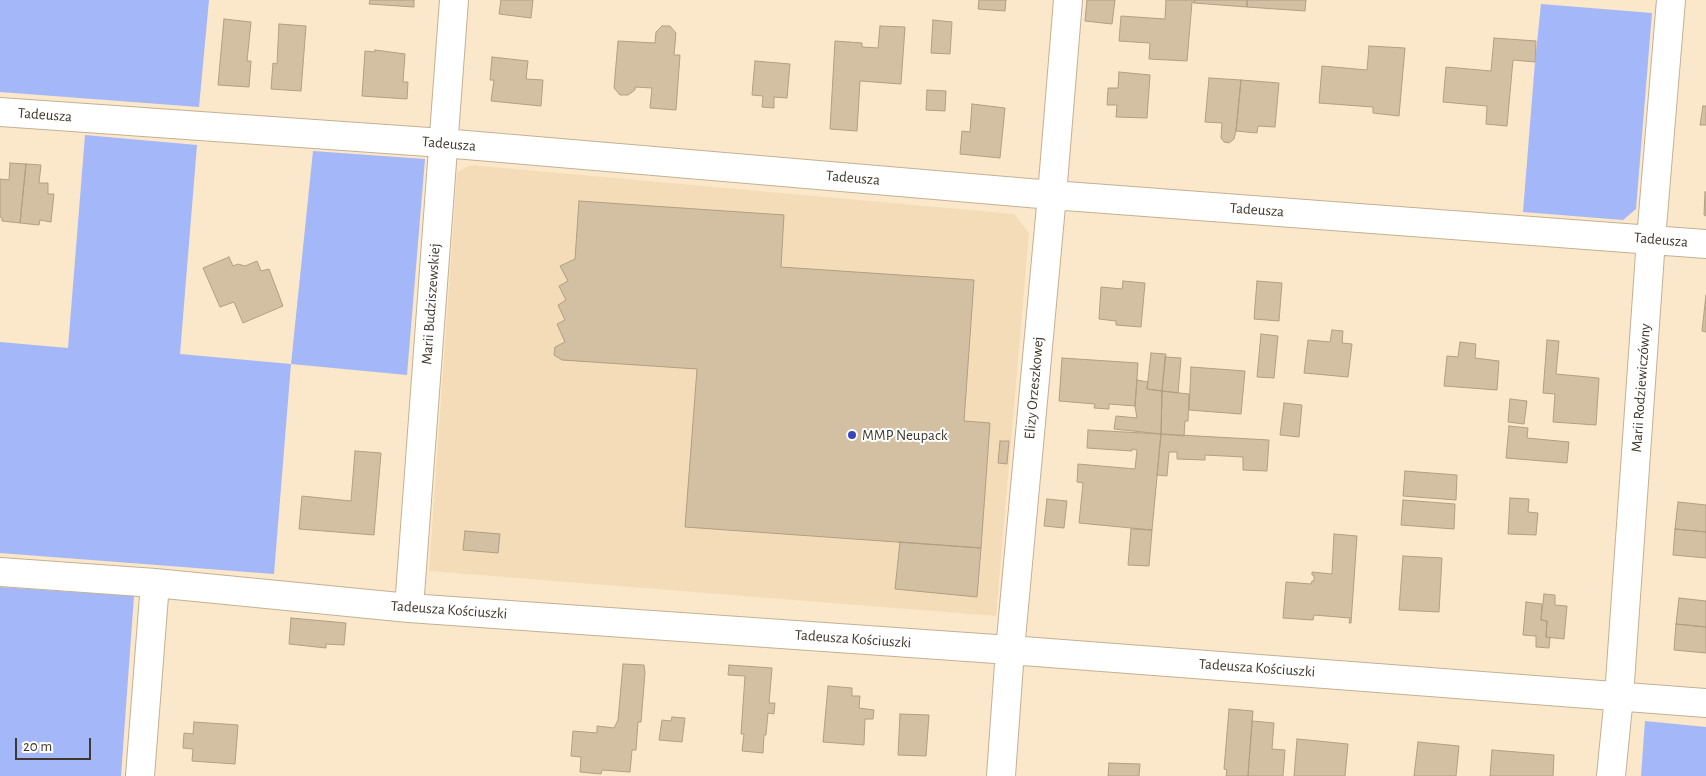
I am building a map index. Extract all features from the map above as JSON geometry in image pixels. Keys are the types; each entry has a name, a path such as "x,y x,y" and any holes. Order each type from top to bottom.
{"street":[{"name":"Marii Budziszewskiej","path":"409,608 454,0"},
{"name":"Elizy Orzeszkowej","path":"1001,776 1010,650 1068,0"},
{"name":"Marii Rodziewiczówny","path":"1611,776 1619,696 1651,239 1671,0"},
{"name":"Tadeusza","path":"0,112 443,143 1052,195 1706,244"},
{"name":"Tadeusza Kościuszki","path":"0,572 155,584 409,608 1010,650 1706,703"},
{"path":"140,776 155,584"}],"shaded area":[{"path":"0,0 209,0 199,107 0,92"},
{"path":"1541,4 1652,13 1636,209 1623,220 1523,212"},
{"path":"85,135 197,145 180,354 291,364 274,574 0,553 0,342 68,348"},
{"path":"313,151 425,159 407,375 291,364"},
{"path":"470,165 1014,214 1029,233 996,616 429,571 457,172"},
{"path":"0,587 134,596 121,776 0,776"},
{"path":"1645,721 1706,727 1706,776 1641,776"}],"building":[{"path":"370,0 414,0 414,7 369,4"},
{"path":"501,0 533,0 531,18 499,14"},
{"path":"979,0 1006,0 1005,11 978,9"},
{"path":"1087,0 1115,0 1112,24 1085,21"},
{"path":"1166,0 1195,0 1194,3 1192,2 1187,61 1149,59 1150,43 1119,41 1121,16 1165,19"},
{"path":"1195,0 1247,0 1247,7 1194,3"},
{"path":"1247,0 1306,0 1305,11 1247,7"},
{"path":"224,19 251,22 247,61 251,61 249,87 218,85"},
{"path":"933,20 952,22 950,54 931,53"},
{"path":"279,24 306,26 301,91 271,89 273,63 277,64"},
{"path":"662,26 670,26 676,33 674,55 680,55 676,110 650,108 652,88 635,87 635,90 628,95 620,95 614,88 618,41 655,43 656,32"},
{"path":"880,26 905,27 901,84 860,81 857,131 830,129 835,41 862,43 862,47 878,48"},
{"path":"1494,38 1536,41 1535,62 1513,60 1507,126 1486,124 1487,106 1443,102 1446,67 1491,71"},
{"path":"1369,46 1405,48 1399,116 1373,113 1373,107 1319,103 1322,66 1367,70"},
{"path":"375,50 405,54 403,82 408,82 407,99 362,96 365,51 375,52"},
{"path":"492,57 528,61 526,79 543,80 541,106 491,101 494,80 490,80"},
{"path":"755,61 790,64 787,98 774,97 774,108 762,107 763,96 752,95"},
{"path":"1119,72 1150,75 1147,118 1116,117 1117,105 1107,105 1108,88 1118,88"},
{"path":"1209,78 1241,80 1236,131 1234,139 1229,143 1224,142 1221,138 1222,123 1205,122"},
{"path":"1241,80 1279,83 1275,127 1258,126 1257,133 1236,131"},
{"path":"927,90 946,91 945,111 926,110"},
{"path":"972,104 1005,108 1000,158 960,154 962,131 970,132"},
{"path":"1703,106 1706,106 1706,125 1700,125"},
{"path":"10,163 26,164 20,223 2,221 0,217 0,179 9,180"},
{"path":"26,164 41,165 39,183 48,183 48,194 54,194 51,222 40,220 39,225 20,223"},
{"path":"1706,192 1706,216 1704,215"},
{"path":"579,201 784,215 781,267 974,280 964,421 990,423 981,548 685,527 697,369 562,360 554,355 555,347 565,342 557,324 565,320 558,305 566,300 559,286 568,281 560,266 575,259"},
{"path":"229,257 233,266 238,264 245,266 257,261 261,271 269,269 283,306 243,323 234,302 220,307 203,268"},
{"path":"1123,281 1145,283 1141,327 1116,325 1116,321 1099,319 1101,287 1122,289"},
{"path":"1257,281 1282,283 1279,321 1254,319"},
{"path":"1706,295 1706,332 1702,331"},
{"path":"1332,330 1343,331 1342,343 1352,344 1348,377 1304,373 1308,340 1330,342"},
{"path":"1261,334 1278,336 1274,378 1257,377"},
{"path":"1547,340 1559,341 1556,374 1599,378 1596,425 1553,422 1555,394 1543,393"},
{"path":"1460,342 1476,344 1475,358 1499,361 1497,390 1444,386 1447,356 1458,357"},
{"path":"1151,353 1166,354 1162,391 1147,389"},
{"path":"1165,357 1181,358 1178,393 1162,391"},
{"path":"1062,358 1138,363 1135,406 1109,404 1109,409 1094,408 1095,404 1059,401"},
{"path":"1191,367 1245,371 1241,414 1189,410"},
{"path":"1137,380 1148,382 1147,389 1162,391 1161,434 1114,429 1116,416 1137,418 1135,406"},
{"path":"1162,391 1189,394 1188,421 1185,421 1184,436 1161,434"},
{"path":"1510,399 1527,401 1524,424 1508,422"},
{"path":"1284,403 1302,405 1299,437 1280,435"},
{"path":"1509,426 1528,428 1527,438 1569,442 1567,463 1506,458"},
{"path":"1088,430 1161,434 1152,530 1079,523 1083,483 1077,482 1078,464 1135,469 1137,450 1087,448"},
{"path":"1161,434 1269,440 1267,471 1243,470 1243,457 1205,455 1205,460 1177,459 1177,452 1169,452 1167,476 1157,475"},
{"path":"1000,441 1009,441 1007,464 998,463"},
{"path":"355,451 381,453 374,535 299,529 302,496 351,501"},
{"path":"1405,471 1457,475 1456,500 1403,496"},
{"path":"1510,498 1529,499 1528,512 1538,513 1536,535 1508,534"},
{"path":"1047,499 1067,501 1064,528 1044,526"},
{"path":"1403,500 1455,504 1454,529 1401,525"},
{"path":"1678,502 1706,505 1706,532 1675,529"},
{"path":"1131,529 1152,530 1149,566 1128,565"},
{"path":"1675,529 1706,532 1706,558 1673,555"},
{"path":"465,531 500,534 498,553 463,550"},
{"path":"1334,534 1357,536 1351,623 1349,623 1350,618 1314,615 1313,620 1283,618 1286,582 1311,584 1314,581 1312,572 1332,574"},
{"path":"900,542 981,548 977,597 895,589"},
{"path":"1403,556 1442,558 1439,612 1399,610"},
{"path":"1544,594 1555,595 1555,605 1567,606 1564,639 1546,637 1547,621 1541,620"},
{"path":"1679,598 1706,601 1706,627 1676,624"},
{"path":"1526,602 1542,604 1541,620 1547,621 1546,637 1550,638 1549,648 1536,647 1536,636 1523,635"},
{"path":"291,618 346,623 344,645 326,644 326,648 289,644"},
{"path":"1676,624 1706,627 1706,653 1674,650"},
{"path":"623,664 644,665 645,673 641,722 638,722 636,750 632,750 630,772 602,770 601,774 580,772 581,757 571,756 573,731 597,733 597,726 614,728 618,720"},
{"path":"729,665 772,668 769,703 775,703 774,714 768,713 763,753 742,751 744,734 741,734 745,676 728,675"},
{"path":"828,686 852,688 852,696 860,696 859,708 874,710 873,719 865,719 864,745 823,742"},
{"path":"1229,709 1253,711 1248,776 1226,776 1227,770 1224,769"},
{"path":"900,714 929,715 926,756 898,755"},
{"path":"672,717 685,718 682,742 659,740 662,720 671,721"},
{"path":"1252,721 1274,723 1272,749 1285,750 1283,776 1248,776"},
{"path":"194,722 238,725 235,764 192,761 193,749 183,748 184,733 193,734"},
{"path":"1297,739 1348,744 1345,776 1294,776"},
{"path":"1418,742 1459,746 1456,776 1414,776"},
{"path":"1492,750 1554,755 1553,776 1490,776"},
{"path":"1109,763 1140,764 1139,776 1108,776"}],"place":[{"name":"MMP Neupack","path":"852,435"}]}
